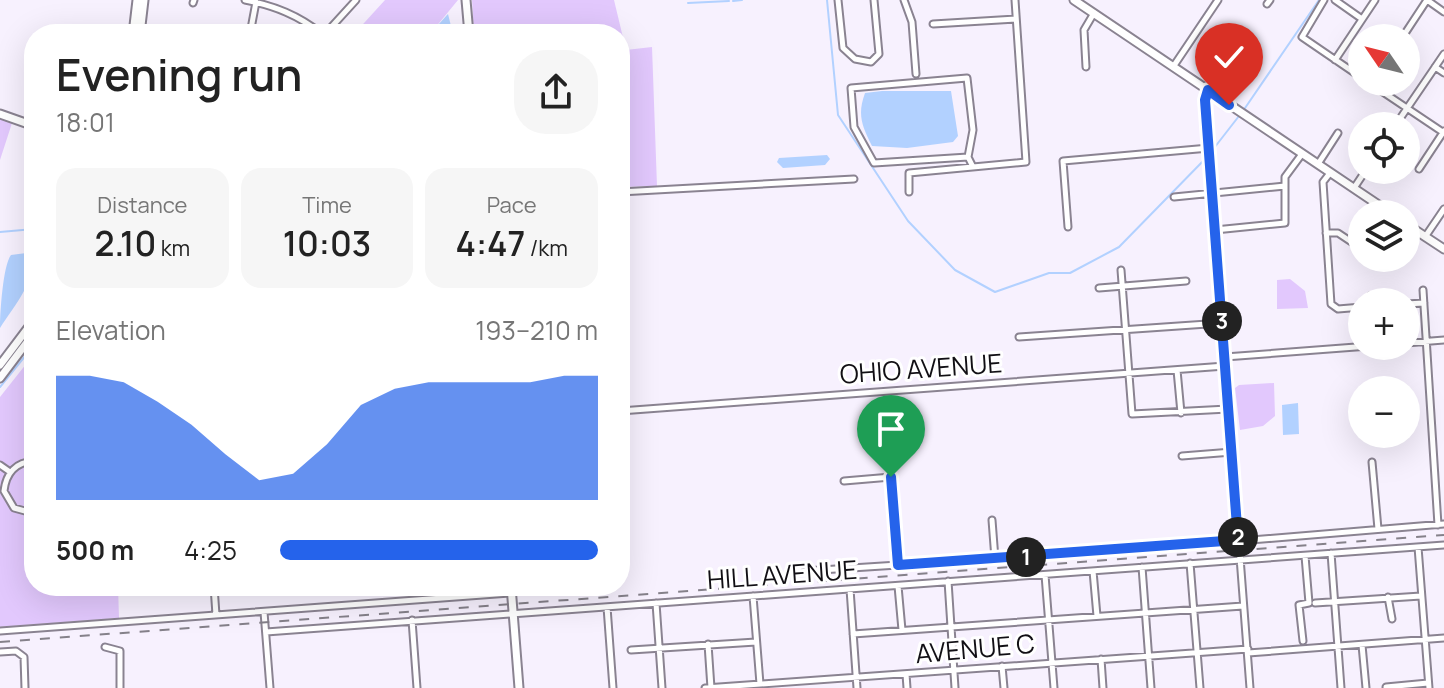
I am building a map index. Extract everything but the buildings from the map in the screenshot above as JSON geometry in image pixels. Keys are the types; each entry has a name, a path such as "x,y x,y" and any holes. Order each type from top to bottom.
{"main road":[{"path":"134,24 137,0"},
{"path":"141,24 144,0"},
{"path":"466,0 468,24"},
{"path":"1074,0 1372,200"},
{"path":"0,114 24,122"},
{"path":"1420,234 1444,249"},
{"path":"0,365 24,333"},
{"path":"0,378 24,346"},
{"path":"512,596 519,688"}],"street":[{"path":"245,0 302,18 310,24"},
{"path":"343,0 350,6"},
{"path":"333,24 356,0"},
{"path":"838,0 843,48 855,59 871,62 879,54 874,0"},
{"path":"904,0 912,22 916,74"},
{"path":"909,192 909,173 1026,162 1015,0"},
{"path":"1173,67 1218,0"},
{"path":"1324,0 1302,33 1305,40 1348,69"},
{"path":"1335,0 1362,19"},
{"path":"1335,60 1375,0"},
{"path":"1411,24 1427,0 1444,12"},
{"path":"252,24 256,2"},
{"path":"1086,67 1084,30 1094,13"},
{"path":"933,24 1016,19"},
{"path":"1404,112 1444,54"},
{"path":"1435,67 1444,73"},
{"path":"968,157 874,163 854,127 851,88 967,78 973,130 968,157 973,167"},
{"path":"1208,90 1205,100 1250,688"},
{"path":"1390,96 1444,132 1420,168"},
{"path":"1317,164 1338,133"},
{"path":"1068,227 1063,161 1209,148"},
{"path":"1215,230 1285,223 1285,177 1302,154"},
{"path":"1329,174 1324,186 1333,307 1348,307"},
{"path":"630,191 854,179"},
{"path":"1354,188 1357,184"},
{"path":"1174,197 1285,186"},
{"path":"1425,237 1444,209"},
{"path":"1436,221 1444,226"},
{"path":"1326,233 1338,233 1348,240"},
{"path":"1121,270 1130,412 1181,413 1228,409"},
{"path":"1099,288 1186,281"},
{"path":"805,571 1441,525 1423,290"},
{"path":"1420,303 1424,303"},
{"path":"1019,337 1222,323"},
{"path":"1420,342 1444,340"},
{"path":"1225,366 1225,357 1348,348"},
{"name":"OHIO AVENUE","path":"630,410 1225,366"},
{"path":"1177,370 1181,413"},
{"path":"1182,456 1232,452"},
{"path":"1372,462 1378,529"},
{"path":"24,463 10,472 4,486 6,501 20,511 24,510"},
{"path":"0,465 10,472"},
{"path":"844,481 891,477 898,565"},
{"path":"992,520 995,559"},
{"name":"HILL AVENUE","path":"266,632 1444,545"},
{"path":"1386,687 1428,685 1418,547"},
{"path":"1331,553 1341,688"},
{"path":"1303,641 1299,605 1309,603 1305,556"},
{"path":"1190,563 1200,688"},
{"path":"1142,567 1151,688"},
{"path":"1093,571 1097,616"},
{"path":"1045,575 1054,688"},
{"path":"948,581 955,688"},
{"path":"898,586 902,630"},
{"path":"850,589 857,688"},
{"path":"215,596 216,615"},
{"path":"0,631 436,596"},
{"path":"753,596 760,684"},
{"path":"1315,603 1421,596"},
{"path":"1388,597 1392,619"},
{"path":"656,603 662,688"},
{"path":"853,634 1243,606"},
{"path":"607,607 613,651 613,688"},
{"path":"264,612 270,688"},
{"path":"412,620 417,688"},
{"name":"AVENUE C","path":"709,688 760,684 808,685 856,677 1052,662 1338,647 1444,638"},
{"path":"631,650 756,642"},
{"path":"708,644 709,688"},
{"path":"1362,645 1366,688"},
{"path":"105,647 116,647 120,651 120,688"},
{"path":"0,652 16,651 24,657 25,688"},
{"path":"1101,659 1103,688"},
{"path":"1002,666 1004,688"},
{"path":"906,674 907,688"}],"shaded area":[{"path":"385,0 458,0 438,24 363,24"},
{"path":"472,0 614,0 620,24 473,24"},
{"path":"652,47 657,186 630,187 630,50"},
{"path":"0,119 12,123 0,160"},
{"path":"1290,279 1305,291 1308,308 1277,309 1277,280"},
{"path":"24,367 24,596 118,596 119,618 0,627 0,397"},
{"path":"1274,383 1275,416 1263,426 1240,430 1235,388 1239,385"}],"water":[{"path":"447,15 450,24 439,24"},
{"path":"951,91 958,136 953,142 907,148 872,146 863,126 861,108 865,93"},
{"path":"827,155 830,159 825,165 783,168 777,162 779,158"},
{"path":"24,253 24,290 0,328 2,290 11,255"},
{"path":"1298,403 1299,434 1283,435 1282,405"}],"waterway":[{"path":"733,1 742,0"},
{"path":"827,0 838,115 908,221 955,270 995,292 1049,273 1070,273 1119,247 1207,157"},
{"path":"1243,111 1319,0"},
{"path":"688,3 729,1"},
{"path":"1211,152 1239,116"},
{"path":"0,232 24,230"},
{"path":"0,387 24,357"}],"railway":[{"path":"630,595 1444,535"},
{"path":"0,642 621,596"}],"route":[{"path":"891,477 898,565 1238,540 1205,100 1208,90 1229,105"}]}
